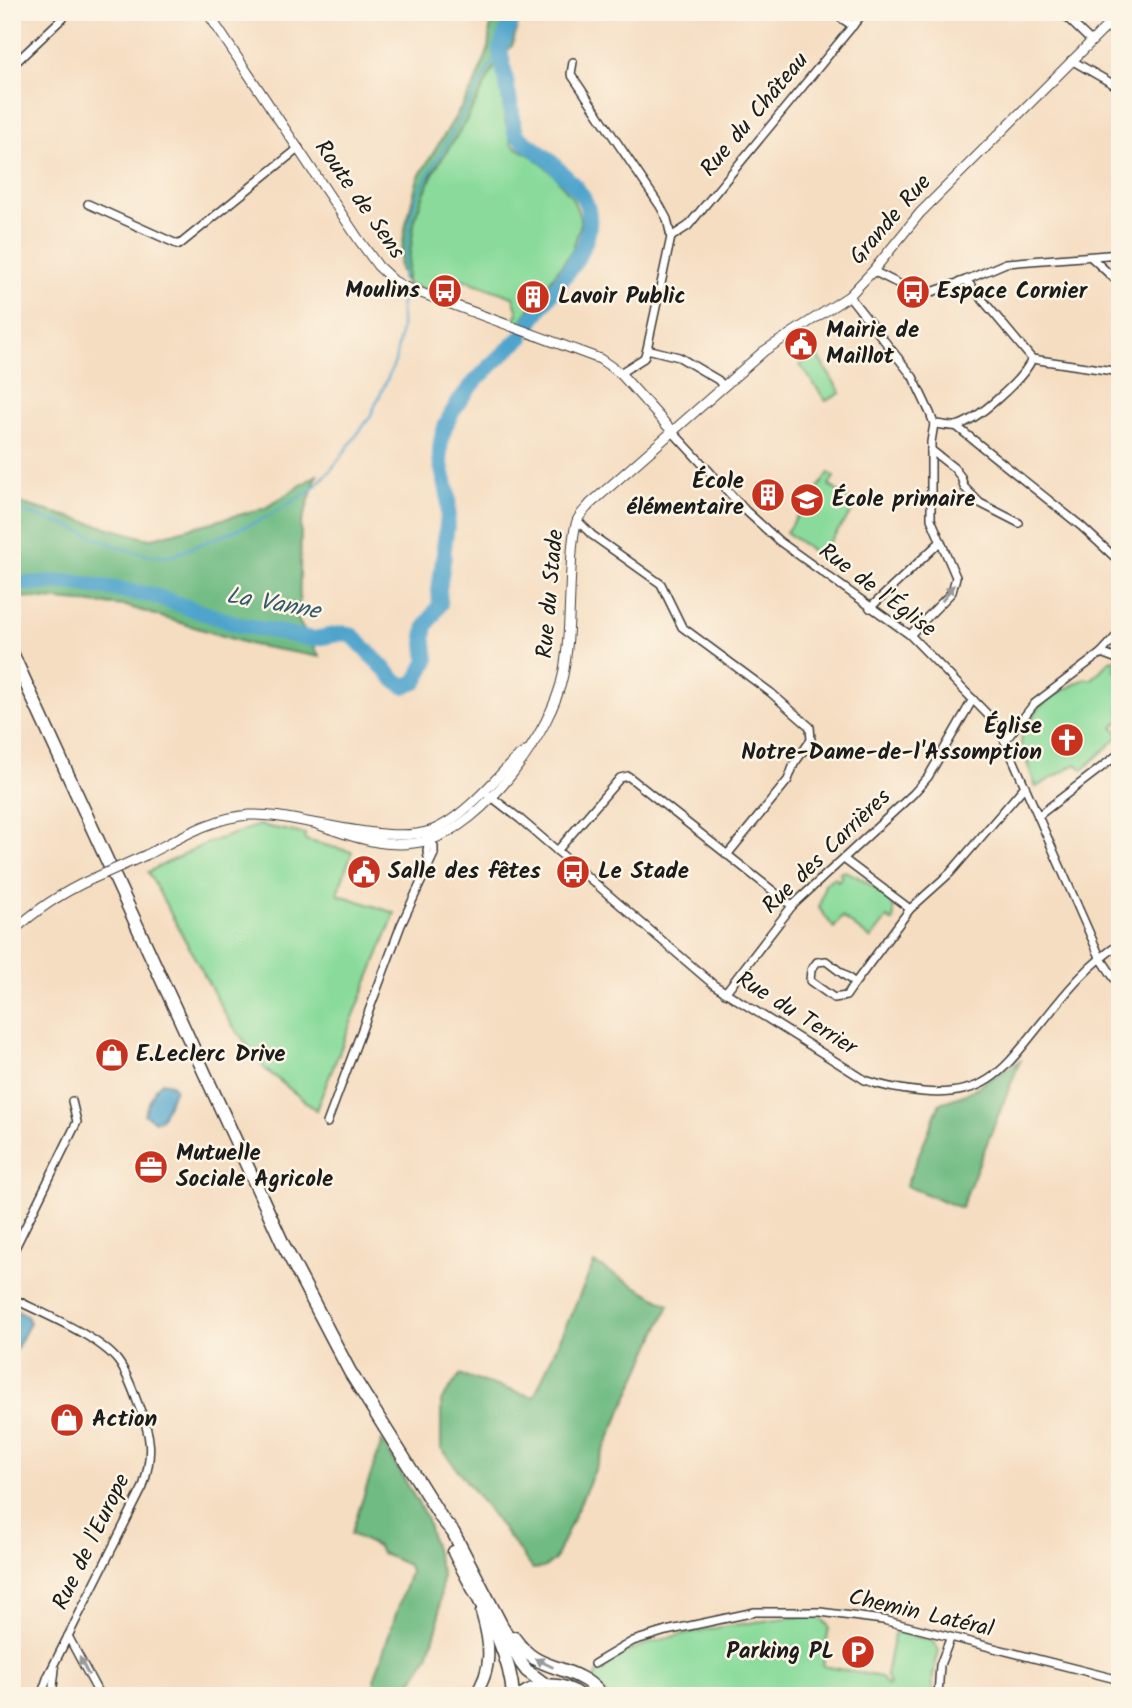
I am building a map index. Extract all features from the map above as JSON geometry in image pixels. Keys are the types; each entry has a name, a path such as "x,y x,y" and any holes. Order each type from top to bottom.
{"main road":[{"path":"12,653 312,1303 350,1372 442,1519 447,1537 521,1663 546,1685"},
{"path":"474,1696 485,1678 489,1659 489,1638 483,1600"},
{"path":"483,1600 502,1647 513,1696"},
{"path":"483,1600 519,1646 531,1656 541,1664 580,1677 603,1696"},
{"path":"520,1696 528,1690 546,1685 561,1686 580,1696"}],"street":[{"path":"12,66 69,12"},
{"name":"Route de Sens","path":"207,12 359,240 378,266 394,281 600,359 620,373 671,430"},
{"path":"832,12 853,26"},
{"name":"Rue du Château","path":"671,237 688,226 864,12"},
{"path":"1061,12 1091,41"},
{"name":"Grande Rue","path":"671,430 779,339 849,296 920,213 1120,13"},
{"path":"1071,61 1120,88"},
{"path":"573,62 571,74 660,206 667,219 671,237 644,358 620,373"},
{"path":"88,204 179,245 299,148"},
{"path":"873,271 909,289 926,294 1006,263 1120,254"},
{"path":"1092,258 1120,284"},
{"path":"966,280 1032,359 1120,372"},
{"path":"849,296 913,377 934,424 931,450 931,519 956,577 952,592 910,635"},
{"path":"647,349 679,357 718,380 723,386"},
{"path":"934,424 956,426 970,419 1020,377 1032,359"},
{"path":"956,426 1081,526 1120,562"},
{"name":"Rue du Stade","path":"12,932 62,893 212,823 247,815 269,815 317,824 345,835 386,844 429,836 463,823 487,794 518,766 550,714 563,675 577,520 598,496 671,430"},
{"name":"Rue de l'Église","path":"671,430 745,510 779,541 910,635 989,716 1005,741 1100,957 1120,988"},
{"path":"931,450 954,468 964,487 980,503 1019,523"},
{"path":"577,520 592,535 661,584 682,627 770,692 810,727 811,740 794,764 788,780 727,855"},
{"path":"870,608 940,542"},
{"path":"1005,741 1034,704 1101,653 1120,632"},
{"path":"1101,653 1120,660"},
{"name":"Rue des Carrières","path":"724,993 792,906 898,811 928,777 973,699"},
{"path":"1038,816 1120,753"},
{"path":"557,851 624,776 634,780 792,906"},
{"path":"855,983 825,961 817,962 811,970 810,981 828,996 845,996 855,983 910,909 950,873 1024,786"},
{"name":"Rue du Terrier","path":"487,794 724,993 865,1080 900,1090 948,1093 976,1086 1008,1065 1044,1019 1100,957 1120,944"},
{"path":"327,1123 401,925 434,854 434,846 429,836"},
{"path":"845,860 910,909"},
{"path":"12,1254 77,1122 72,1101"},
{"name":"Rue de l'Europe","path":"12,1298 93,1339 117,1360 146,1424 151,1447 143,1488 57,1658 41,1696"},
{"name":"Chemin Latéral","path":"594,1664 633,1641 666,1631 755,1612 820,1612 883,1620 1120,1680"},
{"path":"68,1636 100,1696"},
{"path":"938,1696 940,1665 950,1639"},
{"name":"Rue de l'Europe","path":"52,1696 57,1658"}],"green space":[{"path":"498,12 529,12 518,23 512,46 498,60 464,124 431,176 415,217 406,283 399,266 418,178 473,88 488,51 490,28"},
{"path":"498,60 505,120 512,145 535,158 553,174 573,199 580,217 580,227 572,251 519,323 513,321 518,313 513,297 454,276 446,297 406,283 412,230 418,207 435,169 464,124"},
{"path":"816,354 841,393 826,401 800,365"},
{"path":"829,473 834,477 829,485 857,505 819,556 786,532"},
{"path":"317,475 301,525 299,622 320,657 252,645 126,606 12,596 12,501 149,539 265,508"},
{"path":"1119,659 1113,670 1120,672 1120,721 1113,727 1120,735 1083,770 1076,764 1036,787 1021,746 1022,734 1037,710 1047,699 1086,678 1091,680 1110,661"},
{"path":"259,825 305,834 305,840 352,852 337,894 395,913 316,1110 265,1069 228,1019 148,872 205,844"},
{"path":"844,871 884,895 893,907 893,922 887,918 871,939 842,917 834,928 819,908 825,884 834,877 838,881 842,877 839,873"},
{"path":"1020,1061 961,1208 906,1186 940,1103 964,1095"},
{"path":"594,1263 669,1305 554,1561 543,1568 533,1569 441,1448 441,1401 460,1375 534,1397"},
{"path":"382,1441 426,1517 442,1575 438,1625 428,1656 411,1683 402,1692 392,1696 377,1689 374,1680 410,1572 408,1565 381,1553 378,1547 351,1534"},
{"path":"795,1617 819,1618 829,1627 823,1666 881,1677 887,1686 886,1675 894,1634 898,1632 932,1641 939,1650 933,1675 933,1696 608,1696 593,1681 606,1663 646,1644 697,1631"}],"water":[{"path":"162,1082 171,1084 175,1089 161,1119 155,1121 144,1114 155,1089"},
{"path":"12,1308 27,1316 30,1323 12,1357"}],"waterway":[{"name":"La Vanne","path":"517,12 500,49 516,134 550,160 573,184 583,197 589,214 588,232 573,265 529,326"},
{"path":"404,268 412,211 418,193 500,49"},
{"path":"402,280 403,271"},
{"path":"12,508 71,527 118,547 168,557 259,521 309,492 331,470 370,417 395,362 401,330 401,295"},
{"name":"La Vanne","path":"444,548 448,501 440,458 441,440 447,423 468,390 522,337"},
{"name":"La Vanne","path":"12,584 71,582 152,595 236,624 313,639 344,633 353,636 404,686 416,682 427,660 424,635 426,626 440,604 439,590 444,554"}],"place":[{"name":"Moulins","path":"445,291"},
{"name":"Espace Cornier","path":"913,292"},
{"name":"Lavoir Public","path":"533,297"},
{"name":"Mairie de Maillot","path":"801,344"},
{"name":"École élémentaire","path":"768,495"},
{"name":"École primaire","path":"807,500"},
{"name":"Église Notre-Dame-de-l'Assomption","path":"1067,740"},
{"name":"Salle des fêtes","path":"364,872"},
{"name":"Le Stade","path":"573,872"},
{"name":"E.Leclerc Drive","path":"112,1055"},
{"name":"Mutuelle Sociale Agricole","path":"151,1167"},
{"name":"Action","path":"67,1420"},
{"name":"Parking PL","path":"858,1652"}]}
